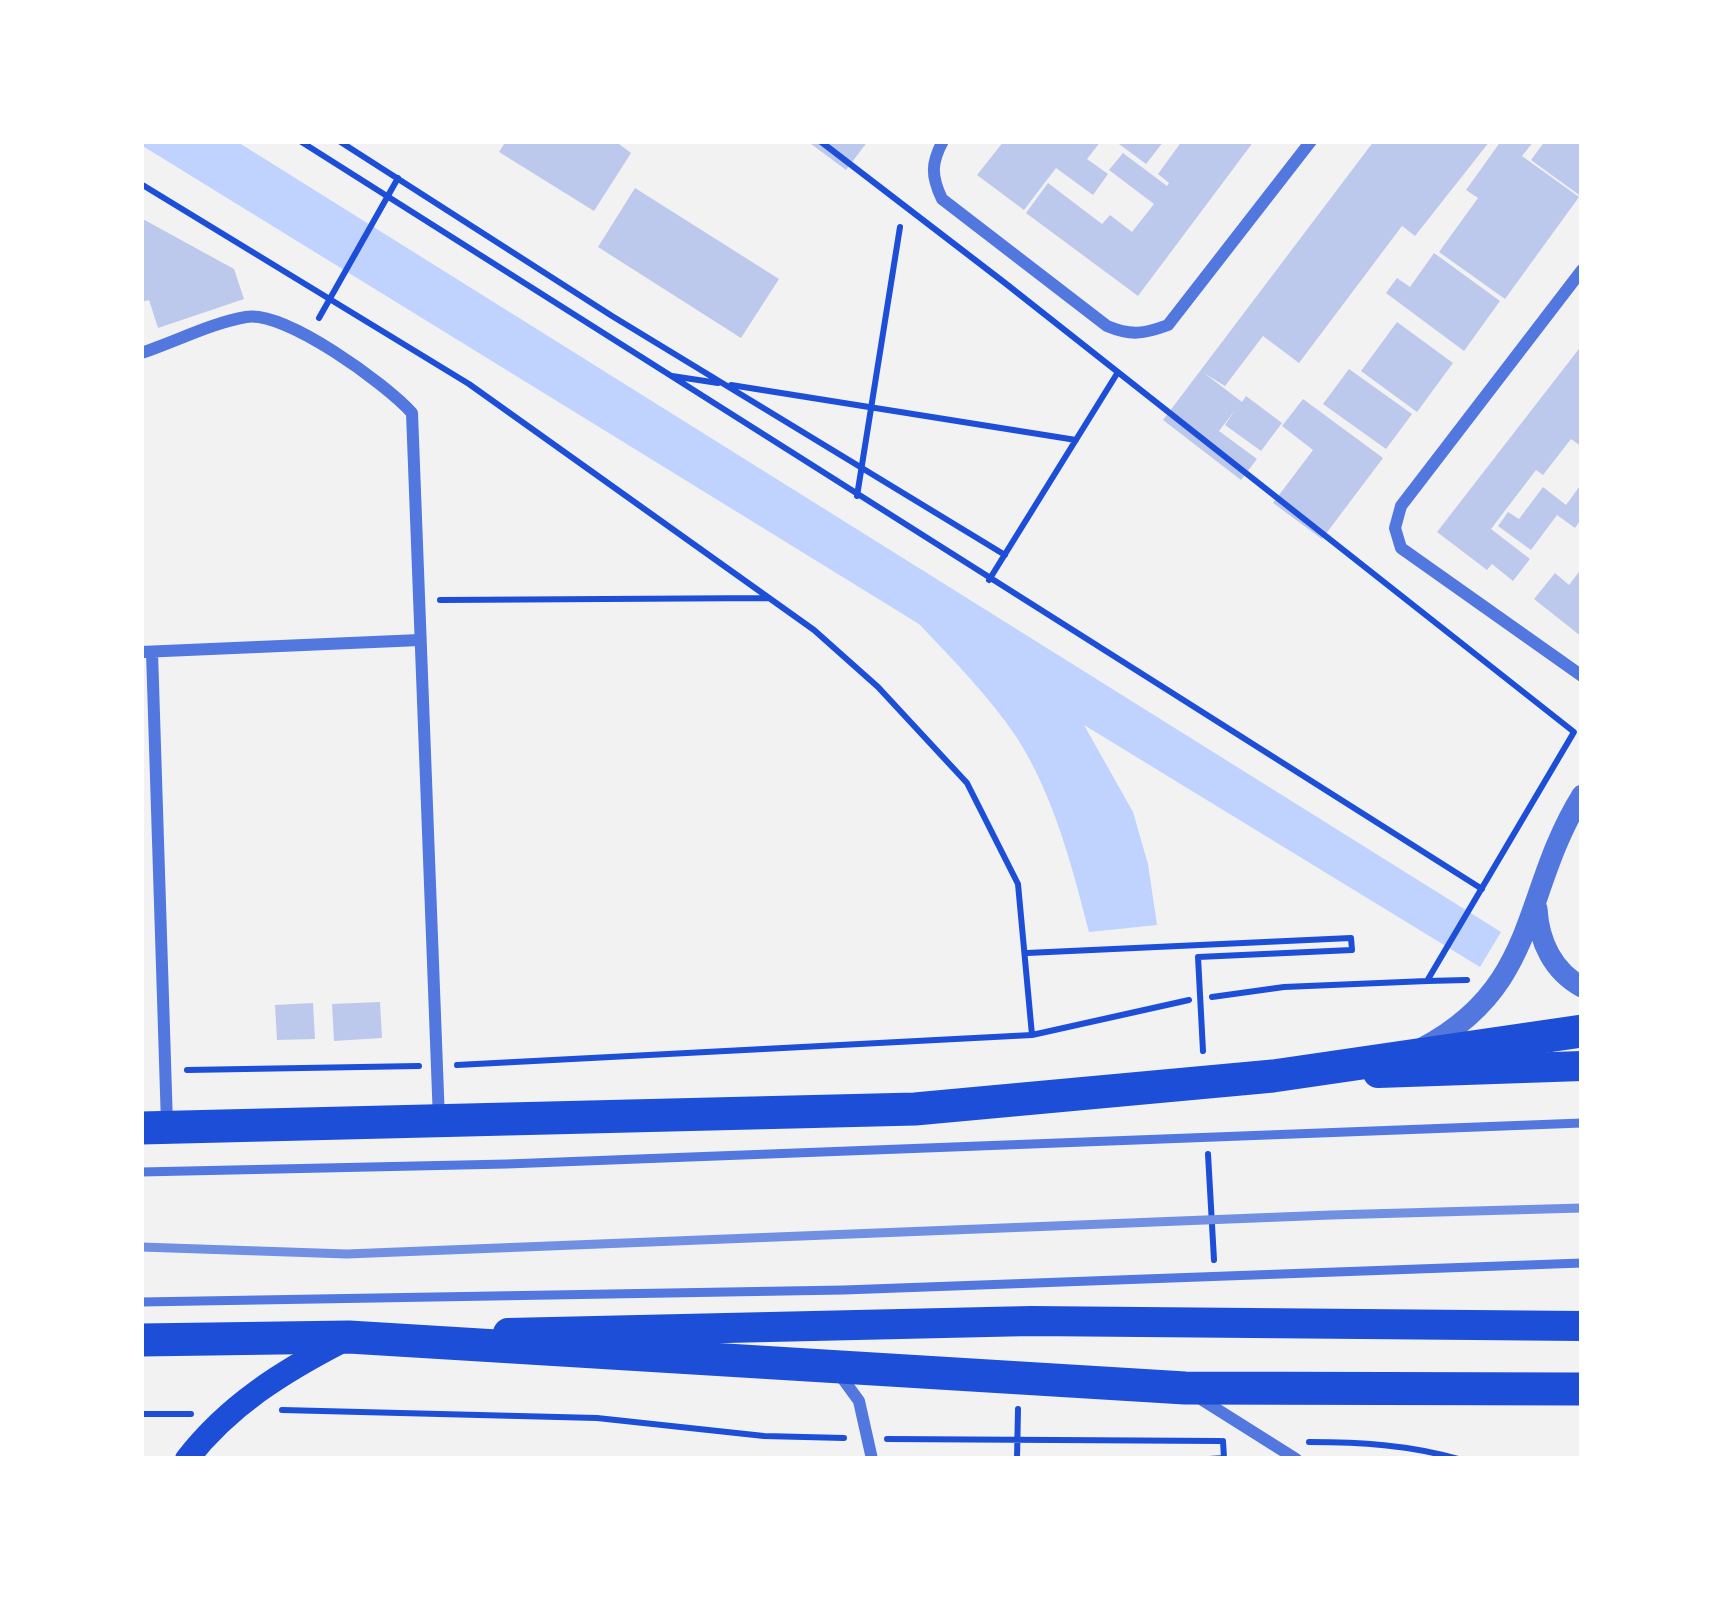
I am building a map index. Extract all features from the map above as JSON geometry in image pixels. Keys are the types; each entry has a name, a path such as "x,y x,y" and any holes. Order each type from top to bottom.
{"highway":[{"path":"154,1128 915,1109 1273,1076 1582,1030"},
{"path":"141,1340 349,1337 1185,1388 1582,1389"}],"main road":[{"path":"1273,1076 1582,1066"},
{"path":"187,1459 242,1401 284,1371 349,1337 1031,1321 1582,1326"}],"street":[{"path":"943,141 933,162 933,180 942,199 1107,326 1126,334 1144,334 1168,325 1311,141"},
{"path":"1582,270 1401,506 1395,528 1402,548 1582,676"},
{"path":"141,353 249,316 268,318 308,337 398,398 412,413 439,1121"},
{"path":"154,1128 166,1071 147,652 420,640"},
{"path":"1406,1057 1459,1024 1502,980 1524,941 1555,842 1582,794"},
{"path":"1537,900 1538,921 1552,960 1564,977 1582,987"},
{"path":"836,1369 859,1401 872,1459"},
{"path":"1185,1388 1296,1459"}],"lane":[{"path":"141,1172 507,1165 1582,1123"},
{"path":"141,1302 844,1290 1582,1263"}],"path":[{"path":"300,141 1481,889"},
{"path":"339,141 1005,555"},
{"path":"820,141 1574,732 1445,955"},
{"path":"329,300 398,178"},
{"path":"141,184 469,384 814,630 878,687 967,783 1018,884 1032,1035"},
{"path":"857,496 900,227"},
{"path":"989,580 1118,372"},
{"path":"668,375 1076,440"},
{"path":"418,601 770,598"},
{"path":"1027,953 1170,946"},
{"path":"1212,997 1284,987 1427,982"},
{"path":"166,1071 436,1066 1032,1035 1189,1000"},
{"path":"1017,1459 1020,1380"},
{"path":"262,1411 331,1408 597,1418 764,1436 1219,1442 1219,1459"},
{"path":"141,1414 205,1414"},
{"path":"1269,1442 1368,1442 1458,1459"}],"water":[{"path":"141,141 236,141 1501,932 1480,967 1084,725 1133,812 1148,864 1157,925 1089,932 1060,832 1030,760 995,708 919,624"}],"building":[{"path":"506,141 615,141 631,153 594,211 499,152"},
{"path":"807,141 868,141 846,170"},
{"path":"1004,141 1101,141 1087,159 1108,174 1093,195 1056,168 1024,210 977,175"},
{"path":"1115,141 1164,141 1146,164"},
{"path":"1182,141 1254,141 1138,296 1026,213 1048,183 1102,224 1110,215 1132,232 1154,204 1109,170 1123,153 1167,186 1158,174"},
{"path":"1374,141 1490,141 1415,236 1402,226 1299,363 1263,336 1225,386 1204,373 1242,402 1246,396 1282,423 1261,451 1225,425 1235,410 1219,431 1257,459 1241,480 1163,420"},
{"path":"1501,141 1534,141 1522,156 1579,197 1505,299 1439,252 1478,198 1466,190"},
{"path":"1545,141 1582,141 1582,197 1531,160"},
{"path":"635,188 779,279 741,338 598,247"},
{"path":"141,218 234,269 244,299 158,328 149,300 141,302"},
{"path":"1434,253 1500,301 1464,351 1386,293 1397,278 1410,287"},
{"path":"1397,322 1453,363 1417,412 1361,371"},
{"path":"1582,345 1582,447 1571,439 1543,475 1536,470 1491,529 1530,559 1513,581 1492,564 1487,570 1437,532"},
{"path":"1349,369 1412,414 1386,449 1323,404"},
{"path":"1303,399 1383,458 1322,539 1273,503 1313,450 1282,426"},
{"path":"1543,487 1566,505 1582,489 1582,518 1575,528 1557,515 1531,550 1498,526 1508,512 1519,519"},
{"path":"1582,568 1582,637 1534,599 1555,573 1569,585"},
{"path":"380,1002 382,1038 334,1041 332,1004"},
{"path":"313,1003 315,1039 277,1040 275,1005"}],"railway":[{"path":"141,1247 347,1254 1582,1208"}]}
